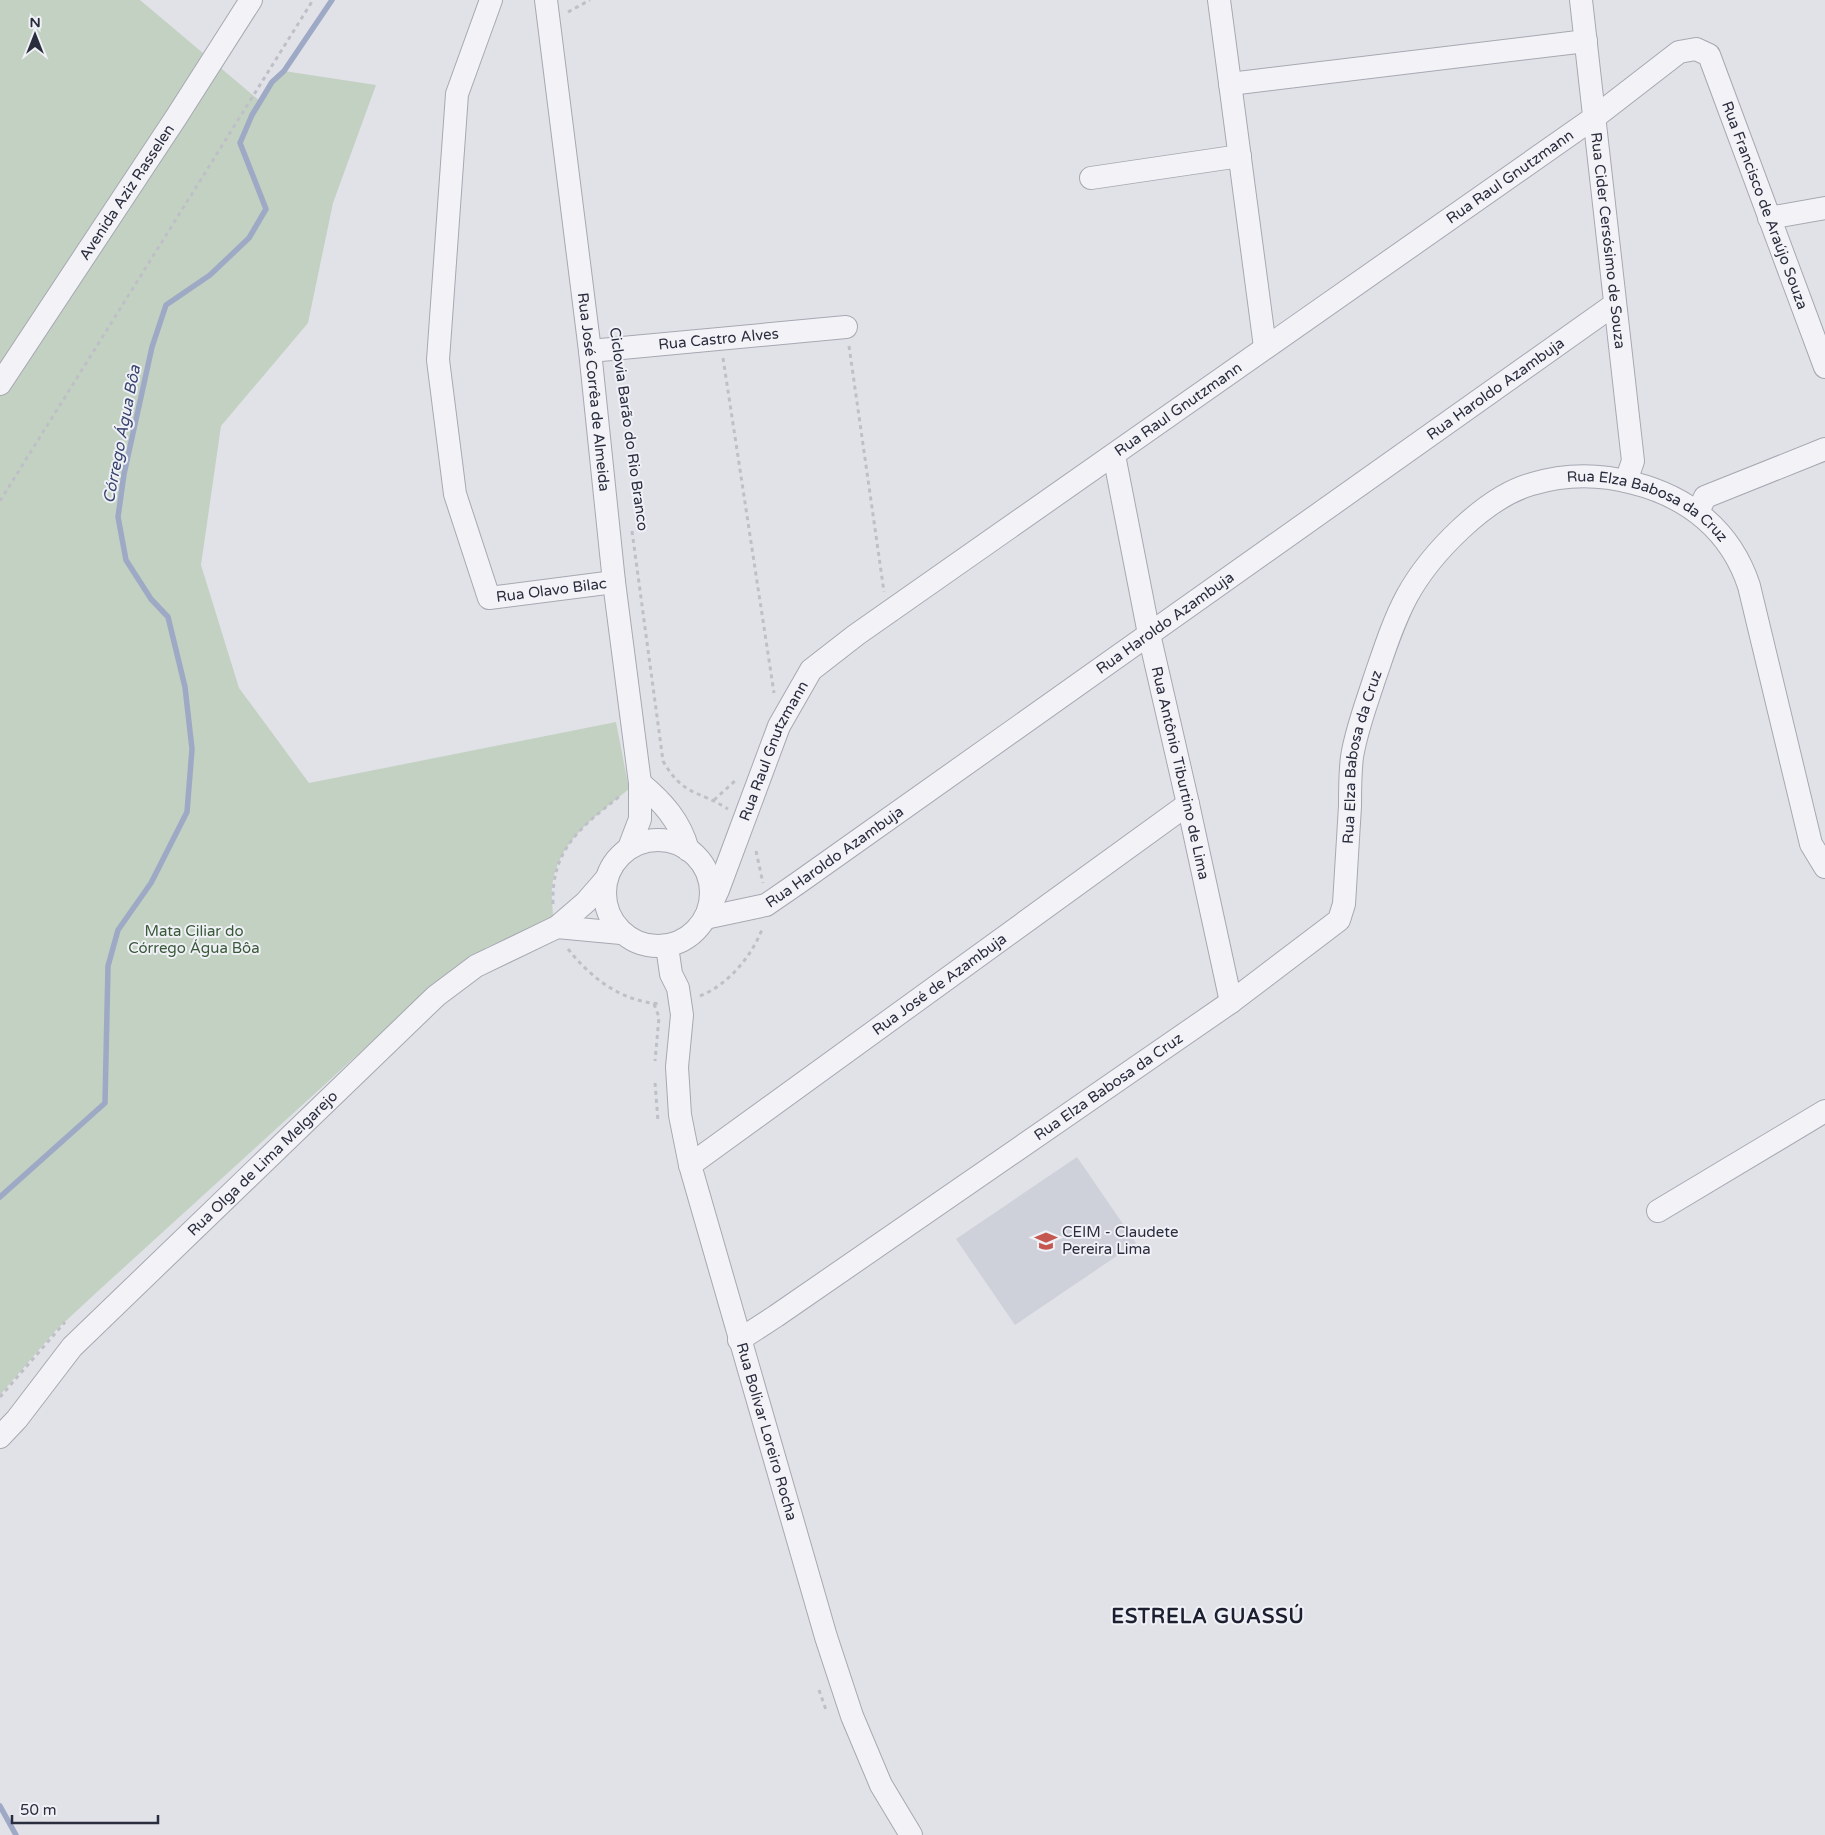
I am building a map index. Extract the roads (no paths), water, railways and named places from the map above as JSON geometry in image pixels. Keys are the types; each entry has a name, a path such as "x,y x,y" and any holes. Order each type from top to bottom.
{"street":[{"name":"Avenida Aziz Rasselen","path":"0,384 177,116 251,0"},
{"name":"Rua Olavo Bilac","path":"491,0 457,94 438,360 455,494 489,598 614,582"},
{"name":"Rua José Corrêa de Almeida","path":"546,0 590,351 614,582 640,783 640,819 629,848"},
{"path":"1219,0 1266,347"},
{"name":"Rua Cider Cersósimo de Souza","path":"1581,0 1633,461 1626,481"},
{"path":"1230,84 1586,41"},
{"name":"Rua Raul Gnutzmann","path":"707,914 779,726 811,670 856,635 1595,117 1678,52 1696,49"},
{"name":"Rua Francisco de Araújo Souza","path":"1696,49 1709,55 1825,368"},
{"path":"1091,178 1240,156"},
{"path":"1769,218 1825,208"},
{"name":"Rua Haroldo Azambuja","path":"707,914 766,905 1615,304"},
{"name":"Rua Castro Alves","path":"590,351 846,327"},
{"path":"1698,512 1705,497 1825,449"},
{"name":"Rua Antônio Tiburtino de Lima","path":"1114,454 1149,634 1231,1002"},
{"name":"Rua Elza Babosa da Cruz","path":"738,1340 776,1316 1231,1002 1339,920 1344,904 1352,757 1358,731 1396,618 1422,572 1439,550 1474,518 1510,494 1530,484 1578,476 1626,481 1664,493 1698,512 1725,539 1744,572 1811,844 1825,867"},
{"path":"640,783 661,801 684,833 693,854 710,882 711,895 707,914 689,936 667,946 650,946 635,942 621,933 612,921 606,908 604,894 606,880 618,857 629,848 643,842 659,840 674,842 693,854"},
{"name":"Rua José de Azambuja","path":"690,1165 1188,804"},
{"name":"Rua Raul Gnutzmann","path":"693,854 740,830"},
{"name":"Rua Olga de Lima Melgarejo","path":"0,1437 18,1419 72,1346 436,996 476,966 555,928 586,902 606,880"},
{"path":"555,928 621,933"},
{"name":"Rua Bolivar Loreiro Rocha","path":"667,946 671,974 678,988 682,1015 677,1067 680,1115 690,1165 738,1340 826,1637 852,1716 881,1785 911,1835"},
{"path":"1658,1211 1825,1111"}],"waterway":[{"name":"Córrego Água Bôa","path":"0,1197 105,1103 108,966 118,930 151,883 187,812 192,749 185,687 168,617 151,599 126,560 118,517 124,474 152,347 166,305 210,275 249,238 266,209 240,143 252,115 272,82 284,71 332,0"},
{"name":"Córrego Água Bôa","path":"0,1806 16,1835"}],"place":[{"name":"CEIM - Claudete Pereira Lima","path":"1046,1241"}],"district":[{"name":"ESTRELA GUASSÚ","path":"1208,1616"}],"park label":[{"name":"Mata Ciliar do Córrego Água Bôa","path":"194,940"}]}
